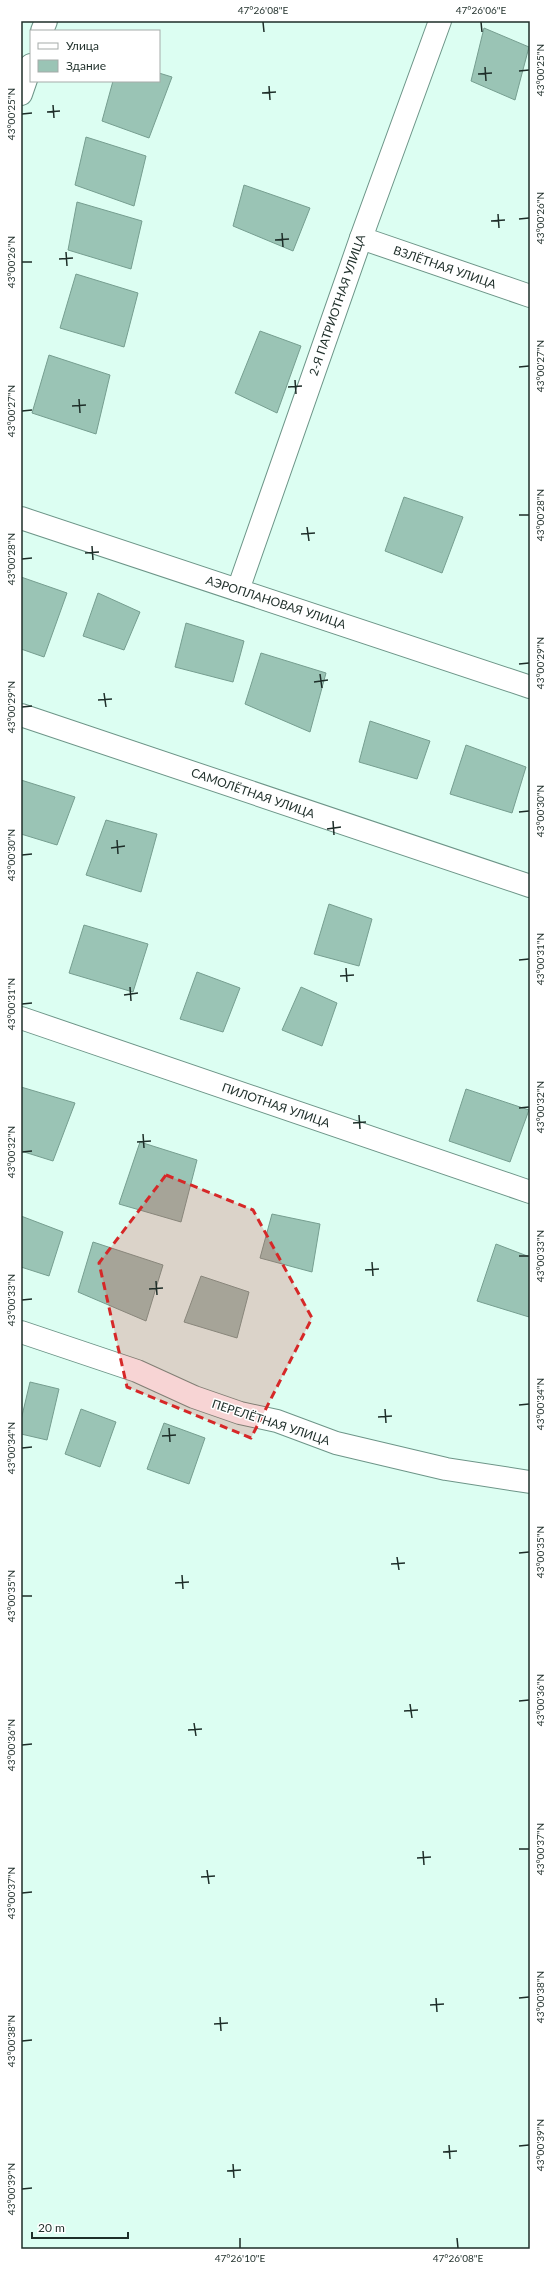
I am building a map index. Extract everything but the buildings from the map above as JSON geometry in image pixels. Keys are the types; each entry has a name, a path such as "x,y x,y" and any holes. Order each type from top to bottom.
{"street":[{"name":"2-Я ПАТРИОТНАЯ УЛИЦА","path":"238,590 361,238 440,21"},
{"path":"21,94 30,67"},
{"name":"ВЗЛЁТНАЯ УЛИЦА","path":"361,238 530,296"},
{"name":"АЭРОПЛАНОВАЯ УЛИЦА","path":"21,518 530,687"},
{"name":"САМОЛЁТНАЯ УЛИЦА","path":"21,715 530,886"},
{"name":"ПИЛОТНАЯ УЛИЦА","path":"21,1018 530,1192"},
{"name":"ПЕРЕЛЁТНАЯ УЛИЦА","path":"21,1332 137,1371 194,1397 234,1411 277,1421 336,1443 446,1469 530,1482"}],"highlighted area":[{"path":"166,1175 253,1210 312,1318 251,1438 127,1387 99,1263"}]}
